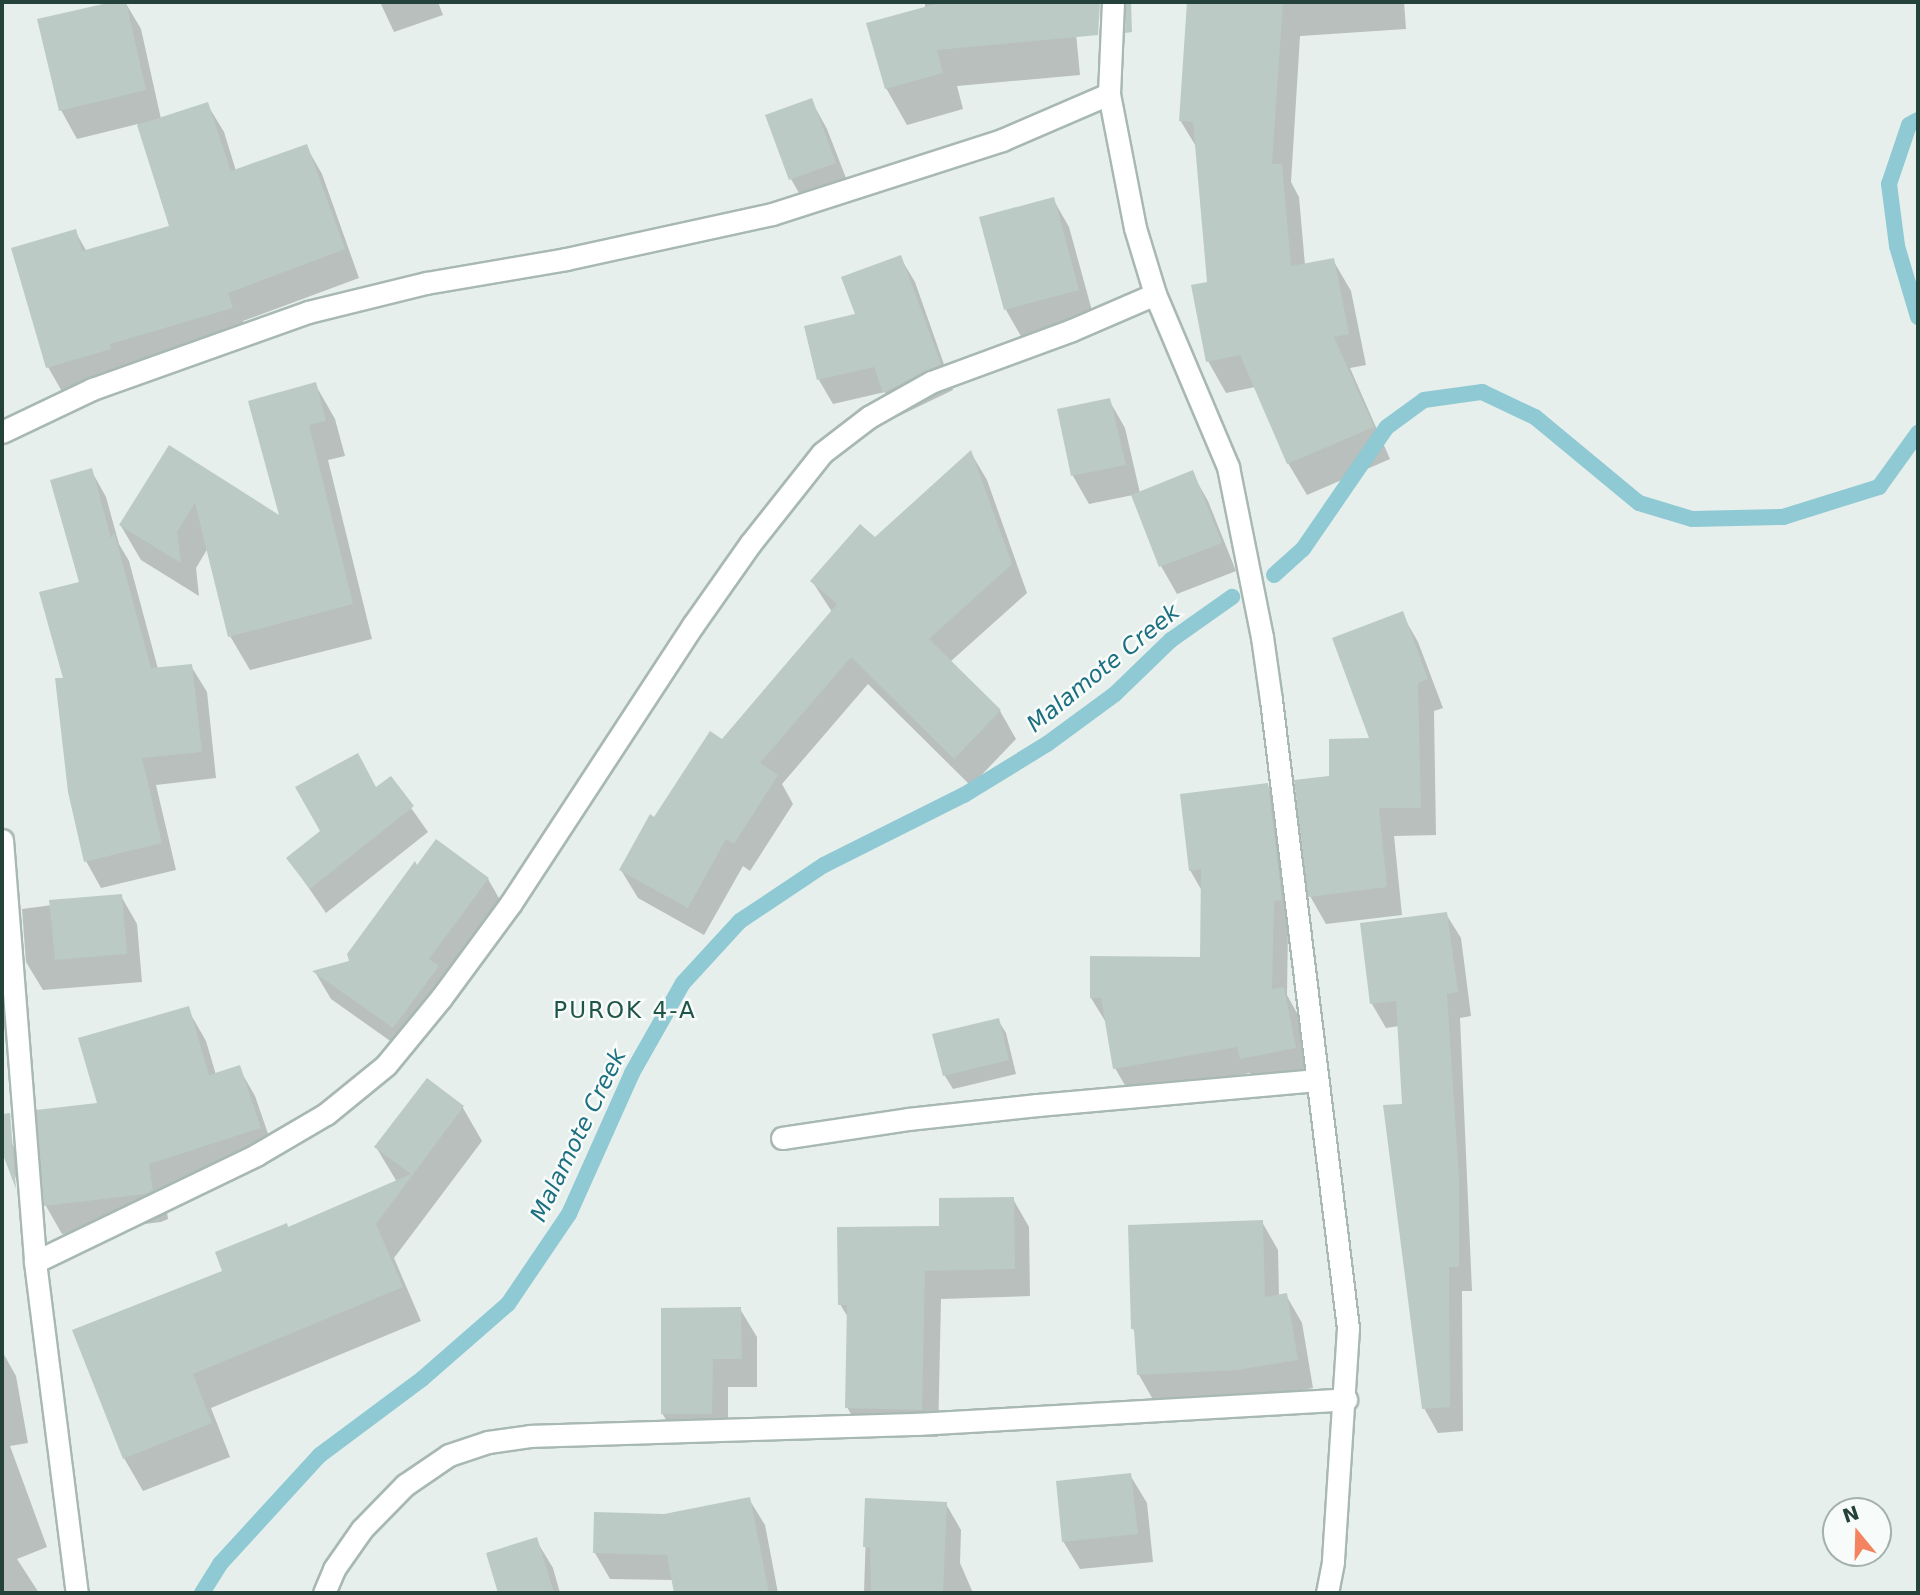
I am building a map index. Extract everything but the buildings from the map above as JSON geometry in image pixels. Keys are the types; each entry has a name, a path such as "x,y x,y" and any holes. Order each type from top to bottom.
{"street":[{"path":"1113,2 1109,94 1135,228 1155,294 1228,467 1271,700 1315,1080 1348,1328 1346,1399 1334,1562 1327,1593"},
{"path":"2,432 92,389 308,312 426,283 566,259 772,214 1002,140 1109,94"},
{"path":"34,1262 256,1155 326,1114 386,1065 441,998 511,903 693,625 750,544 822,453 869,417 931,382 1072,330 1155,294"},
{"path":"2,840 34,1262 78,1593"},
{"path":"782,1138 1037,1105 1315,1080"},
{"path":"324,1593 334,1569 362,1529 405,1485 449,1455 488,1442 530,1436 1082,1417 1346,1399"}],"waterway":[{"name":"Malamote Creek","path":"1918,120 1909,125 1889,184 1897,246 1918,317"},
{"name":"Malamote Creek","path":"1274,575 1303,549 1387,427 1424,400 1482,392 1535,417 1639,503 1692,519 1783,517 1879,487 1918,433"},
{"name":"Malamote Creek","path":"202,1593 220,1564 320,1455 422,1379 508,1304 569,1214 632,1073 683,983 740,921 824,865 964,795 1047,744 1115,694 1171,640 1232,597"}],"district":[{"name":"PUROK 4-A","path":"625,1010"}]}
